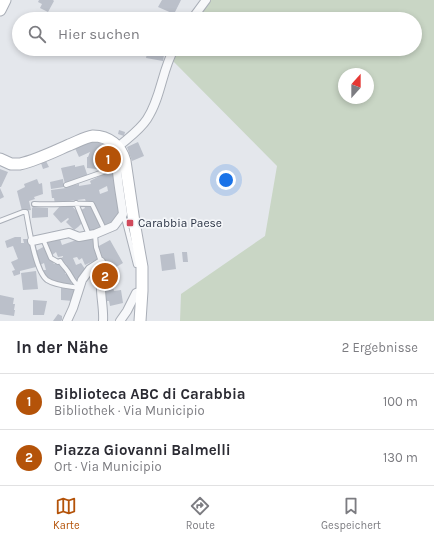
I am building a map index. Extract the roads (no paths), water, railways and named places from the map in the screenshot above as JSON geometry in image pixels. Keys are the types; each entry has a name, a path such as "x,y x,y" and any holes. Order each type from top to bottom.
{"street":[{"path":"197,12 206,0"},
{"path":"32,241 69,233 79,237 105,231 114,226 123,214 117,165 118,147 148,118 157,96 170,56"},
{"path":"0,159 11,164 20,164 92,136 107,140 118,147 123,153 125,161 143,276 140,321"},
{"path":"66,321 82,280 90,269 101,262 103,266 101,286 104,312 103,321"},
{"path":"120,321 128,311 136,293 142,291"}],"lane":[{"path":"66,185 103,172 117,165"},
{"path":"76,203 92,234 101,262"},
{"path":"34,204 92,204 105,231"},
{"path":"0,221 25,212 38,264 47,280 58,284 80,288"},
{"path":"123,214 137,267 143,276"},
{"path":"43,239 51,258 58,262 60,261 74,283 80,288"}],"place":[{"name":"Biblioteca ABC di Carabbia","path":"108,159"},
{"name":"Carabbia Paese","path":"130,223"},
{"name":"Piazza Giovanni Balmelli","path":"105,276"}]}
